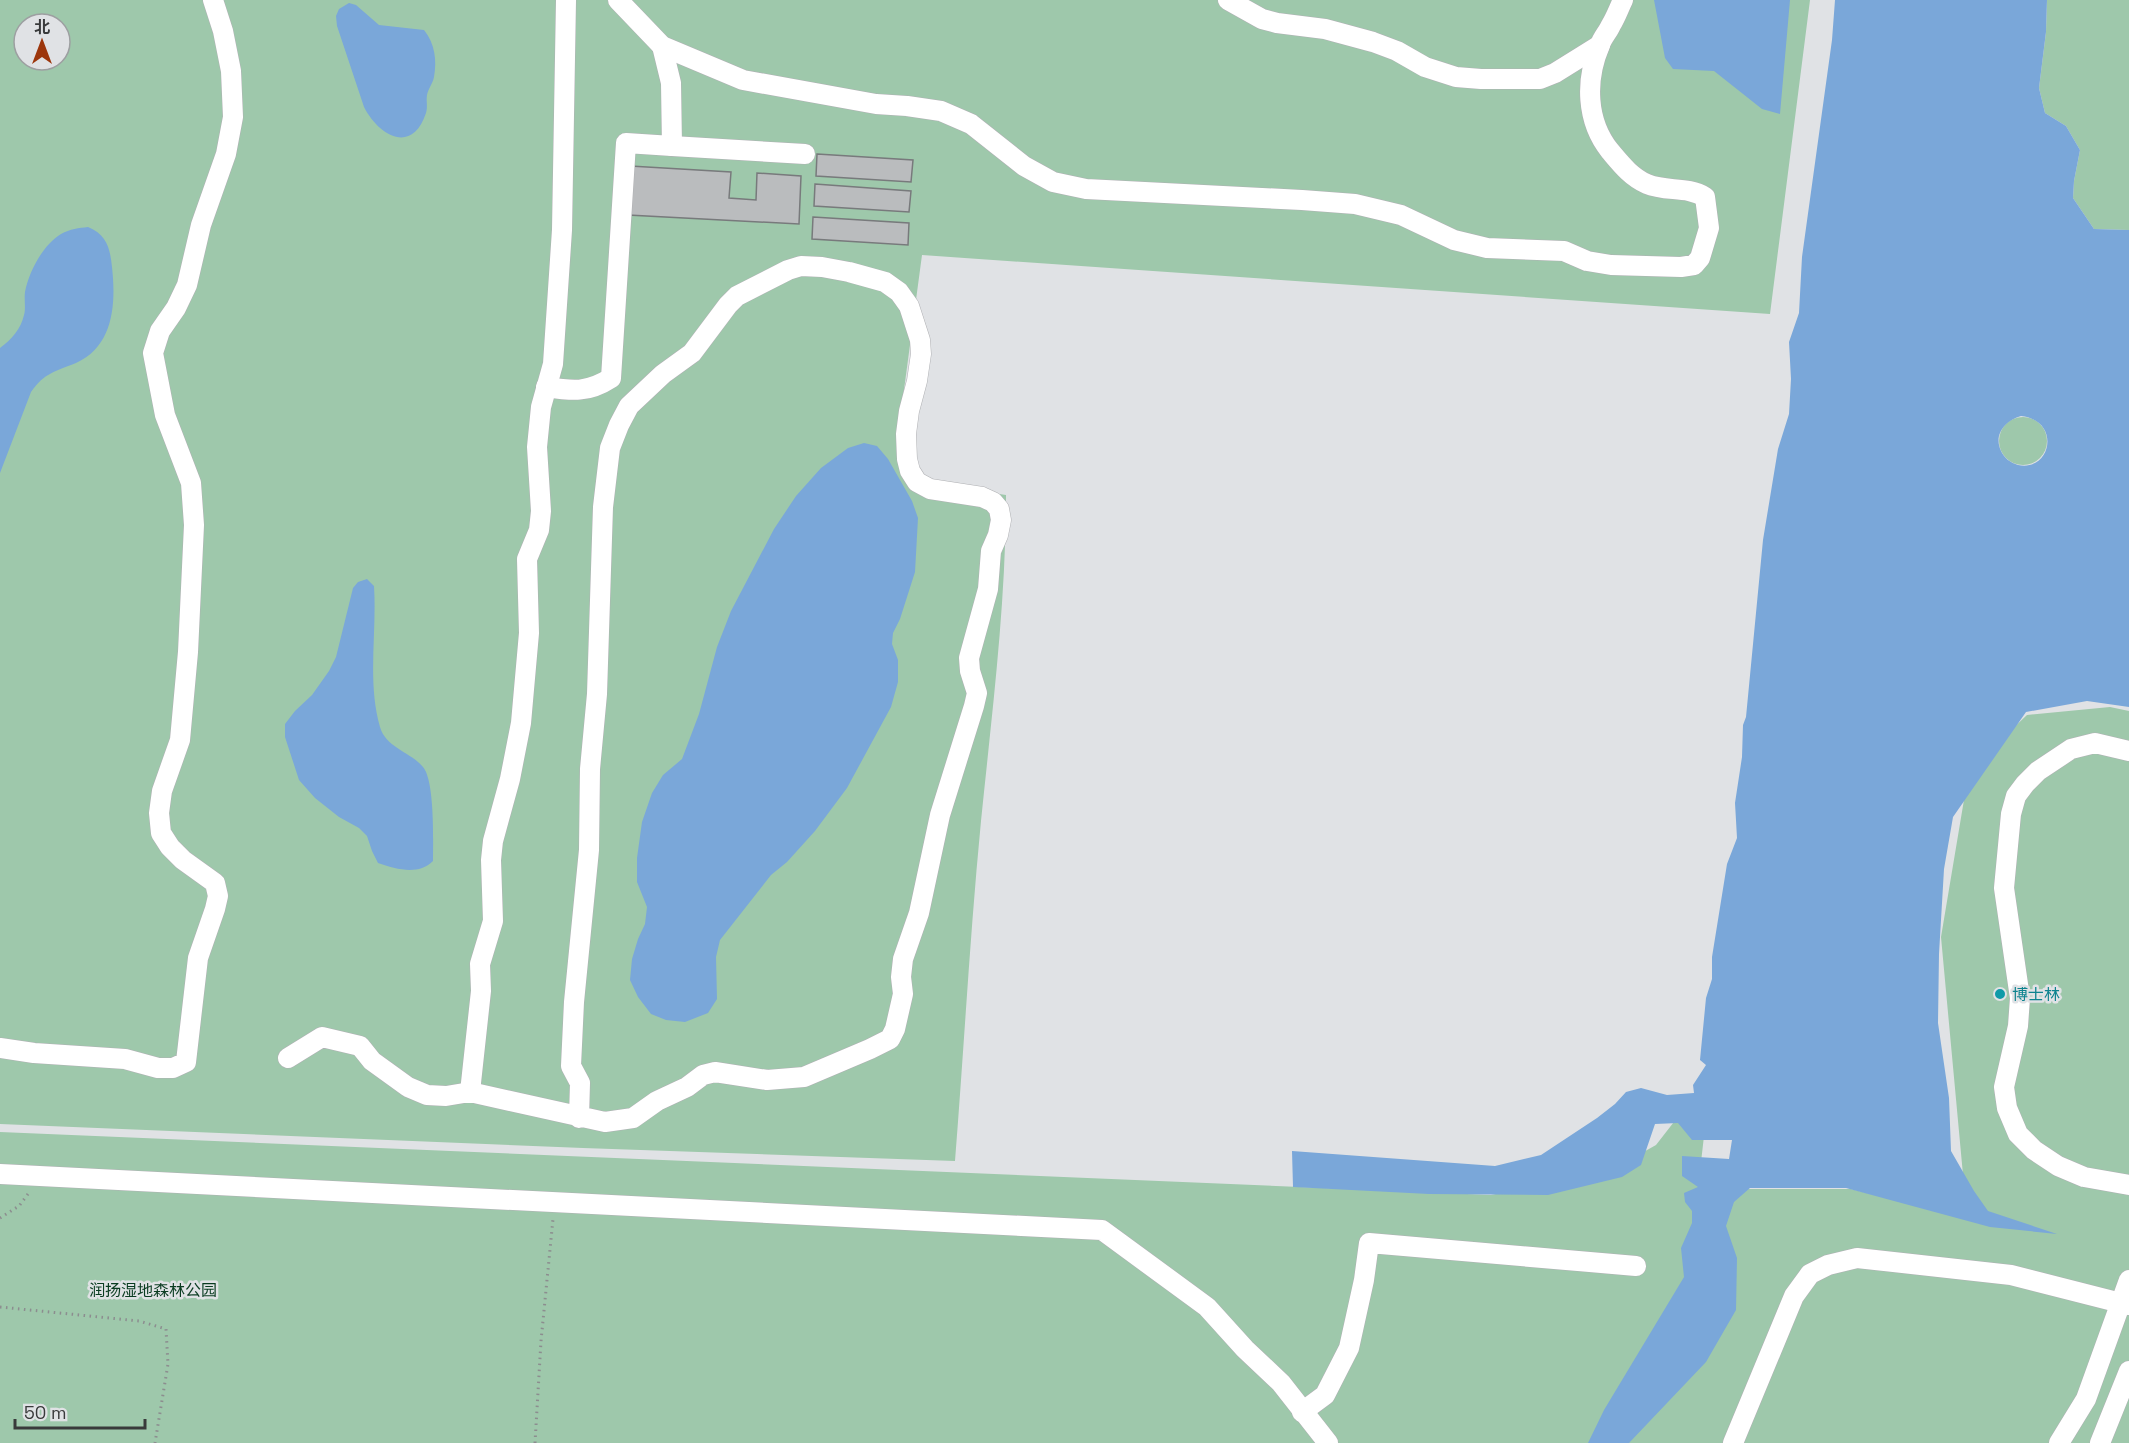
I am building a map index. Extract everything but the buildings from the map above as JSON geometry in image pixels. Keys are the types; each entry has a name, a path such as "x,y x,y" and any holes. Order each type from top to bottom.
{"lane":[{"path":"0,1048 34,1053 125,1059 158,1068 173,1068 186,1062 198,958 218,896 215,883 183,860 170,847 161,833 159,813 162,791 180,740 188,652 194,525 191,483 165,415 153,353 160,331 176,308 187,285 201,225 226,154 233,117 231,71 223,31 213,0"},
{"path":"470,1092 481,991 480,964 493,921 491,860 493,841 510,779 521,723 529,633 527,559 539,530 541,511 537,447 541,407 553,364 562,230 566,0"},
{"path":"618,0 662,46 742,80 876,104 941,111 971,124 1024,166 1053,182 1086,189 1355,204 1401,215 1454,240 1487,248 1564,251 1587,261 1611,265 1682,267 1694,265 1700,258 1709,228 1706,197 1695,191 1650,185 1632,176 1607,147 1595,127 1590,107 1593,69 1600,45 1623,0"},
{"path":"1228,0 1276,24 1325,29 1373,42 1397,51 1425,67 1456,77 1540,79 1584,57 1600,45"},
{"path":"662,46 671,83 672,146"},
{"path":"611,378 626,143 805,154"},
{"path":"288,1058 322,1037 360,1046 372,1061 408,1088 427,1095 446,1096 470,1092 491,1095 579,1118 604,1122 633,1118 657,1101 687,1087 703,1075 715,1072 767,1080 804,1077 890,1039 895,1029 903,994 901,977 903,959 919,913 940,815 974,706 976,693 969,658 988,589 991,551 1001,520 999,509 993,502 982,497 930,489 917,482 910,471 906,434 917,381 921,354 920,340 909,306 899,292 885,282 822,267 801,267 788,270 737,296 692,353 663,374 630,406 610,447 603,507 597,694 590,769 589,850 574,1002 571,1066 580,1083 579,1118"},
{"path":"546,387 588,390 611,378"},
{"path":"611,378 637,398"},
{"path":"2129,751 2095,743 2071,749 2038,771 2016,796 2011,814 2004,888 2020,998 2018,1026 2004,1087 2007,1108 2018,1134 2034,1150 2058,1166 2084,1177 2129,1185"},
{"path":"0,1174 1102,1230 1207,1307 1245,1349 1281,1383 1328,1443"},
{"path":"1302,1412 1324,1395 1349,1348 1364,1280 1369,1244 1636,1266"},
{"path":"1733,1443 1794,1296 1810,1274 1828,1265 1857,1258 2011,1275 2125,1304"},
{"path":"2059,1443 2086,1400 2125,1304 2129,1280"},
{"path":"2100,1443 2129,1371"}],"path":[{"path":"0,1218 19,1206 41,1176"},
{"path":"535,1443 541,1341 555,1202"},
{"path":"0,1307 139,1321 166,1329 168,1364 155,1443"}],"green space":[{"path":"0,0 1810,0 1770,314 922,255 901,412 912,481 1006,495 1001,618 977,863 955,1161 0,1124"},
{"path":"2047,0 2129,0 2129,230 2094,229 2073,198 2080,150 2066,126 2045,113 2039,88 2046,32"},
{"path":"2018,417 2028,417 2043,427 2047,441 2046,450 2037,461 2028,465 2018,465 2003,455 1999,446 1999,436 2009,421"},
{"name":"润扬湿地森林公园","path":"2110,707 2129,711 2129,1443 0,1443 0,1132 1491,1195 1608,1172 1656,1145 1677,1118 1704,1136 1700,1171 1719,1189 1851,1189 1967,1218 1941,937 1969,770 2027,715"}],"water":[{"path":"1654,0 1790,0 1780,114 1762,109 1714,71 1673,69 1665,58"},
{"path":"1835,0 2047,0 2046,32 2039,88 2045,113 2066,126 2080,150 2073,198 2094,229 2129,230 2129,707 2087,701 2026,712 1953,817 1944,869 1938,1023 1949,1098 1951,1151 1988,1211 2057,1234 1990,1227 1846,1188 1750,1188 1734,1202 1726,1226 1737,1258 1736,1310 1706,1362 1629,1443 1588,1443 1604,1410 1684,1277 1681,1248 1692,1223 1692,1211 1685,1202 1684,1193 1698,1187 1682,1176 1682,1156 1729,1159 1732,1140 1692,1140 1678,1123 1655,1124 1641,1165 1622,1177 1548,1195 1429,1194 1293,1187 1292,1151 1495,1166 1541,1155 1597,1118 1626,1092 1641,1088 1667,1095 1694,1093 1693,1085 1706,1065 1700,1060 1706,998 1712,979 1712,957 1727,864 1737,838 1735,803 1742,757 1743,725 1746,717 1763,540 1778,449 1789,414 1791,379 1789,342 1799,313 1802,257 1832,40","holes":["2021,416 2034,420 2042,426 2047,435 2044,454 2030,465 2010,462 1999,445 2002,429 2010,421"]},
{"path":"349,3 356,5 379,25 424,30 431,41 435,58 434,77 427,95 426,113 413,134 395,137 387,133 370,117 364,107 337,26 336,16 339,9"},
{"path":"88,227 103,238 110,254 113,295 110,322 98,346 89,355 46,377 31,392 0,473 0,348 12,338 21,325 25,312 27,284 33,267 48,245 61,234"},
{"path":"864,443 877,446 888,459 912,501 918,518 915,572 900,619 893,633 892,644 898,660 898,682 891,707 847,788 815,831 787,862 771,875 720,940 716,957 717,999 708,1013 685,1022 666,1020 651,1014 638,997 630,980 632,959 645,924 647,907 637,882 637,858 642,822 652,793 663,775 682,759 699,714 717,647 731,611 774,529 796,496 821,468 848,448"},
{"path":"367,579 374,586 373,675 380,727 393,745 423,767 430,785 433,861 427,866 414,870 399,869 378,863 367,836 315,798 299,780 285,737 285,724 312,695 329,671 336,657 353,588 358,582"}],"place":[{"name":"博士林","path":"2000,994"}]}
